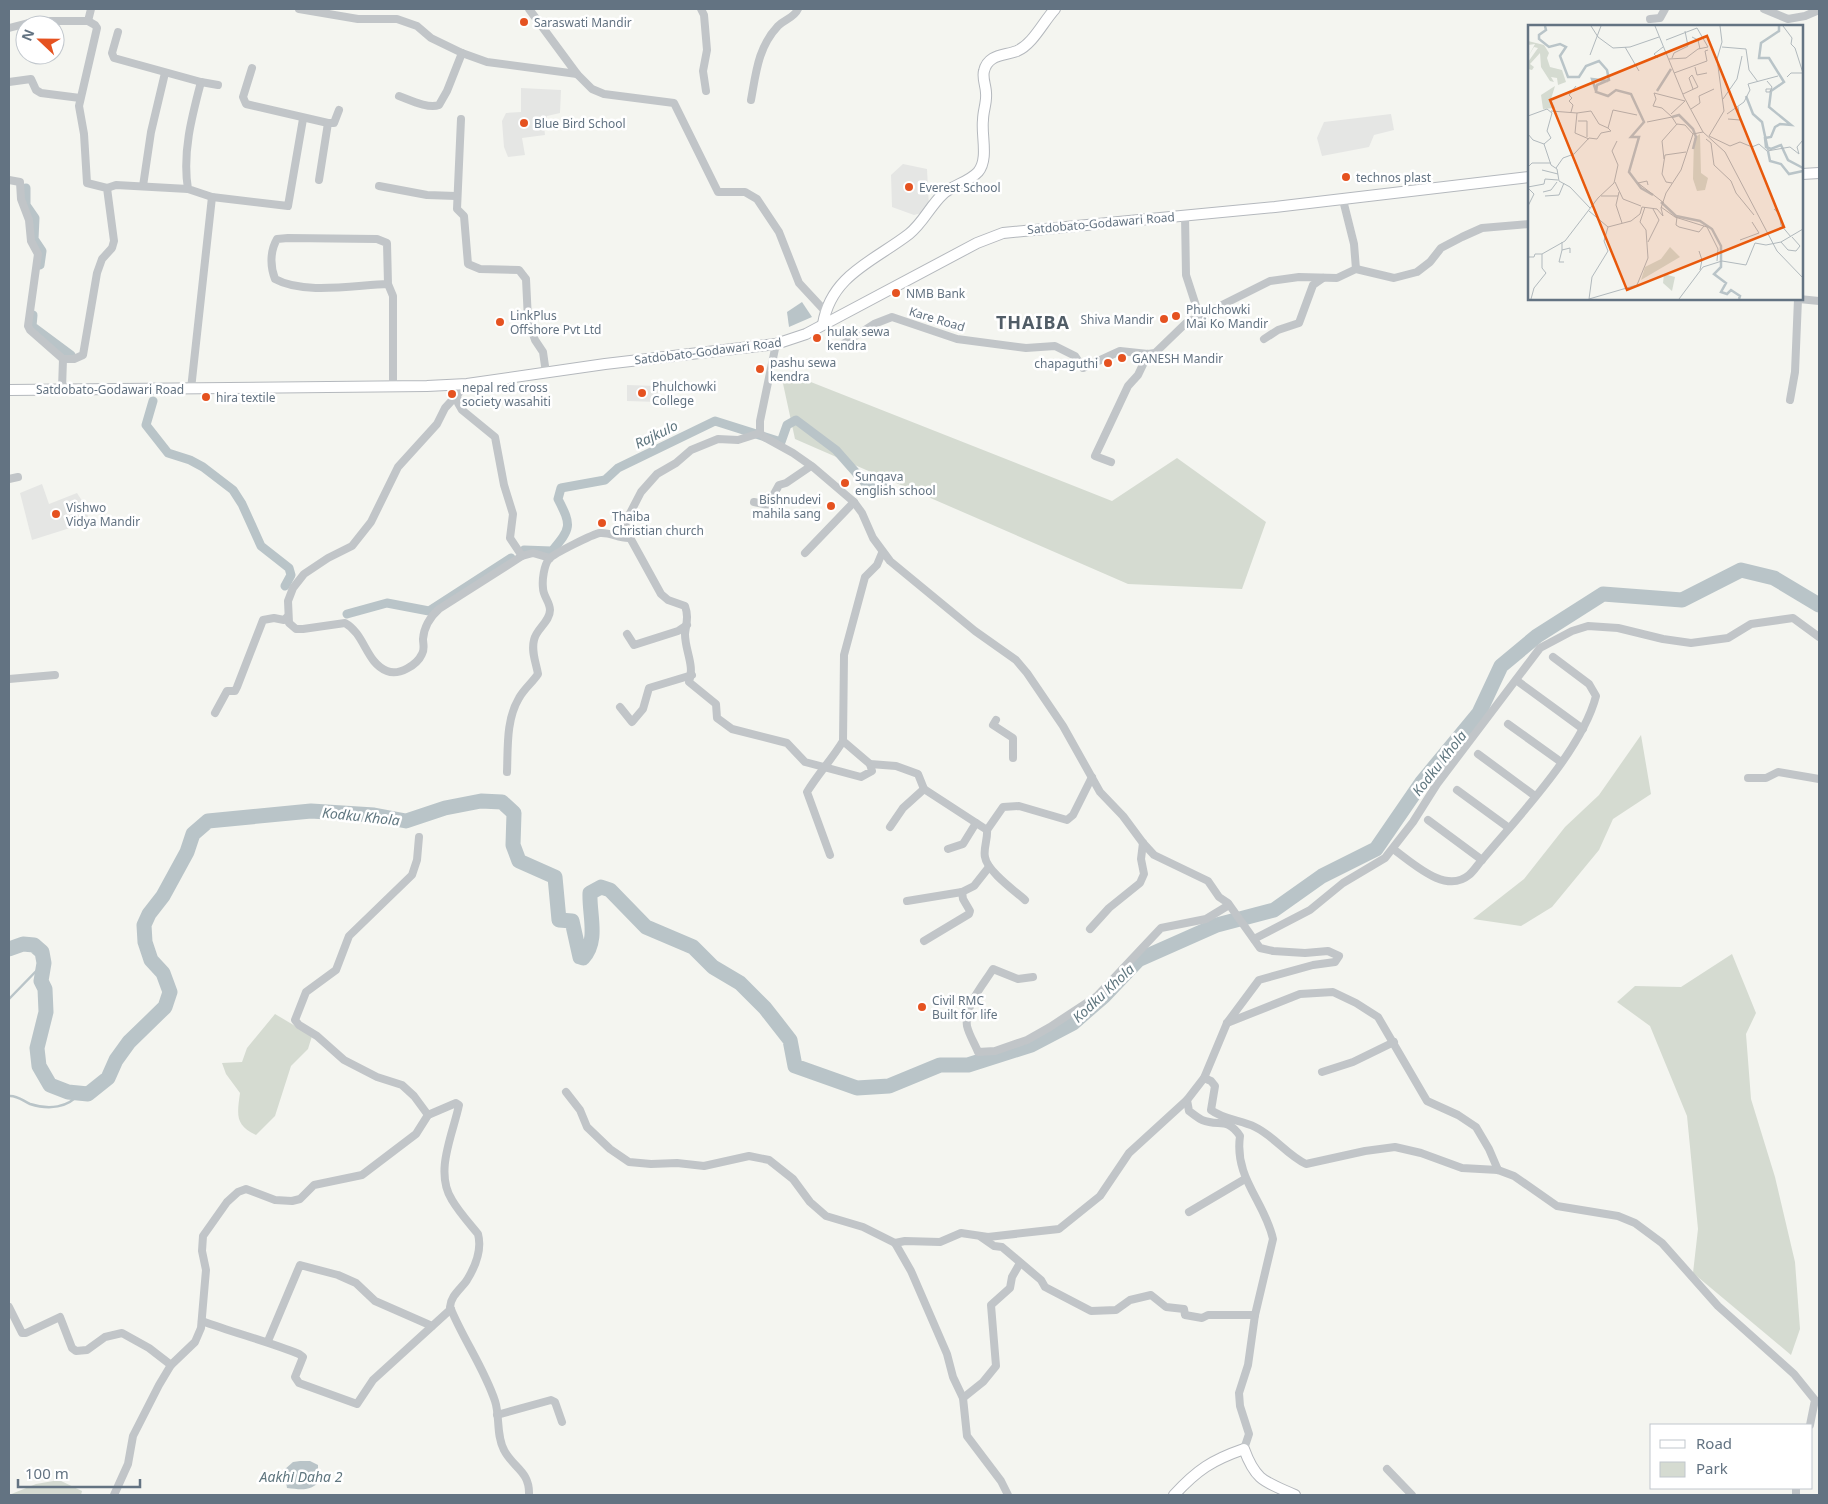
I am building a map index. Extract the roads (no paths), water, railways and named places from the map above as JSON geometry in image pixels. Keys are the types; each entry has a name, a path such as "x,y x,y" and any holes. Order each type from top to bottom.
{"street":[{"path":"88,21 91,9"},
{"path":"299,9 338,17 396,19 417,26 431,38 462,53 487,62 577,74"},
{"path":"529,9 577,74 592,90 604,94 674,103 718,192 745,192 757,199 779,232 798,282 825,311"},
{"path":"701,9 704,14 707,50 704,71 706,91"},
{"path":"751,100 758,59 766,41 779,24 796,15 798,9"},
{"path":"823,324 825,311 839,288 858,267 909,234 926,218 943,194 979,171 983,158 982,121 986,95 983,73 994,57 1017,51 1027,44 1054,9"},
{"path":"1650,19 1660,18 1665,9"},
{"path":"1764,9 1788,22 1806,12 1819,10"},
{"path":"9,28 36,21 88,21 97,28 79,106 84,134 87,183 107,188 116,185 188,189 212,197 288,206 303,119"},
{"path":"118,32 112,53 114,58 165,73 218,85"},
{"path":"399,96 416,102 435,106 440,105 448,91 462,53"},
{"path":"252,68 244,98 246,104 303,119 328,123 334,123 339,110"},
{"path":"143,186 151,132 165,73"},
{"path":"9,82 31,79 36,90 41,93 80,98"},
{"path":"188,189 184,170 192,114 201,82"},
{"path":"461,119 456,196 457,209 464,216 468,264 480,270 520,270 524,274 528,320 535,340 543,352 546,373"},
{"path":"319,180 328,123"},
{"path":"1803,174 1819,173"},
{"name":"Satdobato-Godawari Road","path":"9,390 467,384 605,364 776,344 793,339 996,235 1275,207 1325,200 1343,200 1528,177"},
{"path":"9,180 20,182 21,199 29,220 31,241 38,254 30,330 63,359 74,359 82,355 97,272 102,259 112,248 107,188"},
{"path":"379,186 427,195 456,196"},
{"path":"191,388 212,197"},
{"path":"1343,200 1354,244 1356,268"},
{"path":"1185,215 1186,275 1199,315"},
{"path":"1111,462 1095,456 1128,386 1138,375 1148,354 1155,353 1177,330 1199,315 1270,281 1299,277 1337,278 1356,268 1394,278 1417,272 1430,262 1441,248 1482,228 1528,224"},
{"path":"388,284 299,288 283,284 275,279 272,270 273,246 277,239 288,238 377,239 387,243 388,284 393,296 393,386"},
{"path":"1264,339 1278,330 1298,323 1313,285 1323,278"},
{"path":"1803,299 1819,301"},
{"path":"1790,400 1795,372 1799,300"},
{"name":"Kare Road","path":"843,344 874,324 892,317 957,339 1026,348 1055,346 1075,356 1083,368 1120,351 1148,354"},
{"path":"760,433 768,378 776,344"},
{"path":"62,389 63,359"},
{"path":"467,384 445,408 436,424 398,467 371,522 352,546 328,558 304,574 293,588 288,601 287,617 289,623 296,629 345,623 362,640 374,662 389,672 398,673 413,665 420,658 424,649 425,631 433,614 463,591 487,580 522,556 533,553 550,558"},
{"path":"457,394 458,403 462,410 495,437 504,485 513,514 510,538 522,556"},
{"path":"760,433 769,441 793,453 854,502 882,553 975,631 1016,660 1027,673 1062,726 1100,792 1123,816 1142,843 1154,855 1208,882 1219,897 1235,912 1260,948 1272,951 1305,953 1328,951 1339,956 1335,962 1313,965 1259,980 1227,1023 1204,1078 1187,1100 1129,1152 1100,1196 1059,1229 980,1236 961,1233 940,1242 905,1241 895,1243"},
{"path":"760,433 738,440 718,439 692,450 676,463 657,474 641,492 625,523 630,538 661,594 668,600 685,606 688,614 685,636 692,674 689,682 716,704 717,718 732,729 787,743 805,762 825,769 860,777 872,771 870,764 843,740"},
{"path":"754,502 768,505 779,485 786,483 810,466"},
{"path":"9,478 18,477"},
{"path":"805,553 854,502"},
{"path":"507,772 510,717 518,700 538,674 533,656 534,638 544,625 550,611 548,598 543,590 544,571 550,558 589,535 611,533 623,538 630,538"},
{"path":"830,855 807,792 819,774 825,769 843,740 844,655 865,577 877,565 882,553"},
{"path":"215,713 227,691 235,691 263,620 274,618 284,620 287,617"},
{"path":"1254,939 1310,910 1343,883 1385,858 1413,822 1436,784 1540,648 1572,631 1588,626 1618,628 1691,644 1728,638 1751,624 1793,618 1819,637"},
{"path":"627,634 634,645 678,631 687,624"},
{"path":"1392,849 1435,878 1451,880 1468,876 1509,828 1561,762 1583,729 1592,711 1596,696 1589,684 1553,657"},
{"path":"620,707 632,722 643,709 649,688 692,674"},
{"path":"9,679 55,675"},
{"path":"1516,680 1583,729"},
{"path":"996,720 993,725 1013,738 1013,758"},
{"path":"1508,724 1561,762"},
{"path":"1478,754 1535,796"},
{"path":"870,764 896,766 918,774 924,789 987,830"},
{"path":"1748,778 1766,778 1778,772 1819,779"},
{"path":"1025,900 989,867 984,856 988,841 987,830 1003,807 1019,806 1067,820 1073,815 1092,777"},
{"path":"890,828 903,808 924,789"},
{"path":"1457,790 1509,828"},
{"path":"1428,820 1482,860"},
{"path":"948,850 963,844 976,823"},
{"path":"419,837 418,860 412,875 349,936 336,970 306,992 295,1020 344,1060 377,1078 402,1086 414,1096 428,1115"},
{"path":"1090,929 1109,908 1140,883 1144,874 1141,859 1142,843"},
{"path":"907,901 962,892 974,886 989,867"},
{"path":"924,941 969,914 970,911 963,899 962,892"},
{"path":"1033,977 1018,979 993,969 973,999 969,1012 967,1026 978,1052 995,1051 1027,1040 1050,1028 1097,996 1161,928 1206,919 1229,905"},
{"path":"1227,1023 1300,994 1332,992 1356,1003 1378,1017 1427,1101 1458,1115 1476,1127 1489,1148 1498,1170"},
{"path":"1322,1072 1353,1062 1394,1042"},
{"path":"1204,1078 1211,1081 1215,1086 1211,1110 1218,1115 1253,1126 1267,1133 1298,1160 1306,1164 1365,1151 1395,1148 1421,1153 1462,1168 1498,1170 1514,1176 1557,1206 1618,1216 1635,1223 1662,1244 1718,1306 1794,1374 1817,1400 1810,1424"},
{"path":"566,1092 580,1110 587,1127 610,1149 630,1162 652,1164 677,1163 704,1166 749,1156 769,1160 793,1179 810,1202 826,1216 863,1227 895,1243 912,1271 948,1354 954,1378 963,1398 967,1436 1001,1482 1008,1495"},
{"path":"1187,1100 1189,1111 1202,1120 1221,1122 1233,1126 1240,1136 1238,1149 1245,1179 1270,1227 1272,1239 1248,1365 1239,1392 1240,1406 1249,1434 1244,1449 1256,1475 1264,1481 1295,1495"},
{"path":"114,1495 128,1464 133,1436 171,1365 195,1342 201,1328 206,1270 202,1251 203,1236 226,1202 238,1192 246,1189 275,1200 292,1201 300,1199 314,1186 362,1176 416,1134 428,1115 456,1103 459,1105 444,1166 447,1189 451,1199 478,1234 480,1241 474,1267 467,1280 452,1299 451,1309 474,1353 495,1402 504,1449 525,1474 529,1486 529,1495"},
{"path":"1189,1212 1245,1179"},
{"path":"980,1236 994,1246 1002,1247 1041,1280 1045,1287 1090,1310 1116,1310 1130,1300 1151,1295 1166,1307 1184,1309 1185,1315 1202,1318 1208,1315 1256,1315"},
{"path":"963,1398 983,1382 996,1366 991,1305 1010,1288 1012,1277 1020,1263"},
{"path":"268,1341 300,1265 338,1275 356,1284 375,1301 432,1326"},
{"path":"9,1307 22,1333 26,1333 60,1317 72,1348 76,1351 87,1350 105,1337 122,1333 149,1348 171,1365"},
{"path":"202,1321 236,1334 268,1341 302,1356 295,1377 299,1383 357,1404 373,1380 451,1309"},
{"path":"497,1415 551,1400 555,1402 562,1422"},
{"path":"1174,1495 1201,1468 1218,1458 1244,1449"},
{"path":"1387,1469 1412,1495"}],"water":[{"path":"802,302 812,317 789,327 787,312"},
{"name":"Aakhi Daha 2","path":"310,1461 318,1465 318,1483 307,1489 287,1488 284,1470 293,1462"}],"waterway":[{"path":"26,188 26,205 35,218 34,239 42,251 40,265"},
{"path":"33,315 32,326 71,355"},
{"path":"153,401 146,425 168,453 190,460 203,467 233,490 242,504 261,546 289,568 291,575 285,586"},
{"name":"Rajkulo","path":"524,550 552,551 566,532 566,515 558,499 561,488 605,480 618,468 715,421 781,442 787,425 796,420 836,450 866,484 884,486"},
{"name":"Rajkulo","path":"347,614 387,603 429,611 511,558"},
{"name":"Kodku Khola","path":"9,949 23,944 34,945 42,952 44,963 41,981 45,989 46,1012 37,1048 39,1066 50,1085 68,1092 88,1094 108,1078 116,1060 129,1042 165,1007 170,992 163,973 151,960 145,942 144,925 149,914 163,896 187,852 193,834 208,821 311,811 374,815 406,821 445,808 481,801 502,802 514,813 513,845 519,861 555,877 559,920 572,921 580,957 583,958 591,943 590,893 601,887 610,890 646,927 693,947 713,967 740,983 765,1008 790,1040 795,1066 857,1088 889,1086 940,1065 968,1065 1031,1045 1073,1023 1104,996 1138,960 1217,925 1274,910 1322,876 1376,849 1422,782 1479,713 1501,666 1537,636 1603,594 1682,600 1741,570 1774,578 1819,605"},
{"path":"9,999 44,963"},
{"path":"9,1096 17,1097 37,1106 51,1107 64,1105 80,1093"}],"place":[{"name":"Saraswati Mandir","path":"524,22"},
{"name":"Blue Bird School","path":"524,123"},
{"name":"technos plast","path":"1346,177"},
{"name":"Everest School","path":"909,187"},
{"name":"NMB Bank","path":"896,293"},
{"name":"Phulchowki Mai Ko Mandir","path":"1176,316"},
{"name":"Shiva Mandir","path":"1164,319"},
{"name":"LinkPlus Offshore Pvt Ltd","path":"500,322"},
{"name":"hulak sewa kendra","path":"817,338"},
{"name":"GANESH Mandir","path":"1122,358"},
{"name":"chapaguthi","path":"1108,363"},
{"name":"pashu sewa kendra","path":"760,369"},
{"name":"Phulchowki College","path":"642,393"},
{"name":"nepal red cross society wasahiti","path":"452,394"},
{"name":"hira textile","path":"206,397"},
{"name":"Sungava english school","path":"845,483"},
{"name":"Bishnudevi mahila sang","path":"831,506"},
{"name":"Vishwo Vidya Mandir","path":"56,514"},
{"name":"Thaiba Christian church","path":"602,523"},
{"name":"Civil RMC Built for life","path":"922,1007"}],"district":[{"name":"THAIBA","path":"1033,322"}]}
